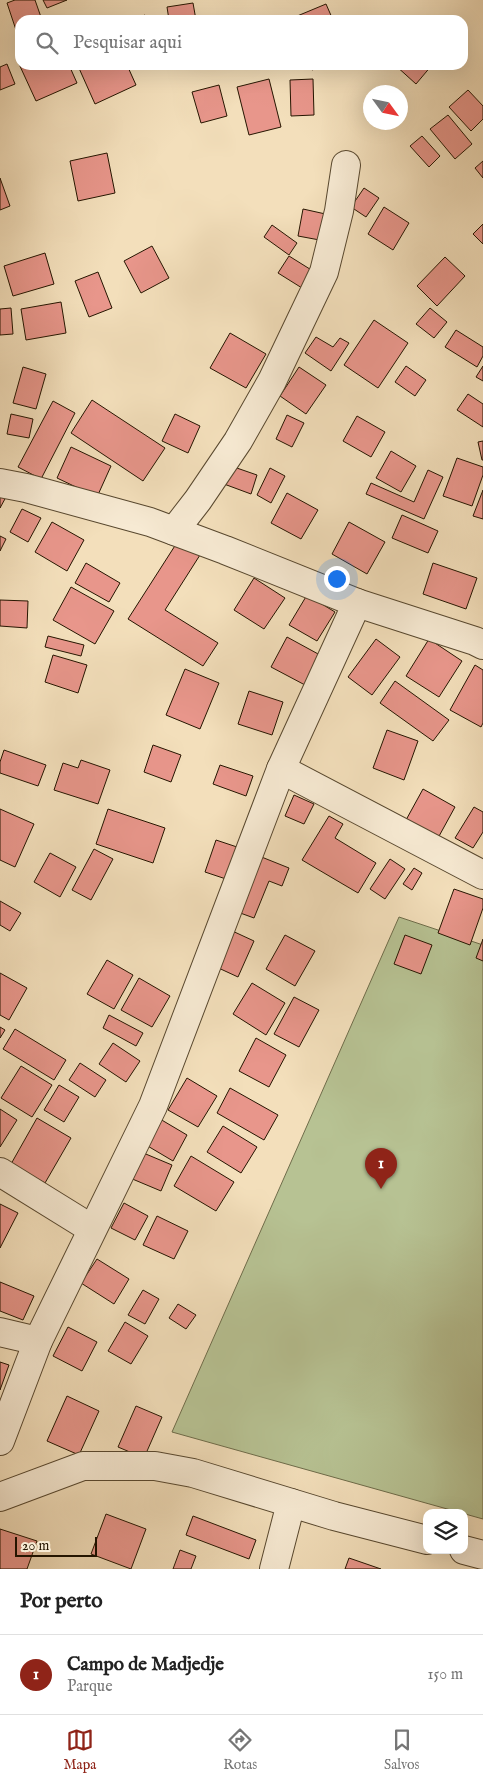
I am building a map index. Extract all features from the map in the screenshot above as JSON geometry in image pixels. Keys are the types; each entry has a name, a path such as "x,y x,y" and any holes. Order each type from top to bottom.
{"street":[{"path":"174,531 198,500 238,441 272,381 324,272 339,212 346,165"},
{"path":"0,483 26,488 150,522 357,603 483,645"},
{"path":"0,1441 38,1342 153,1106 281,769 357,603"},
{"path":"281,769 483,875"},
{"path":"0,1172 92,1229"},
{"path":"0,1332 38,1342"},
{"path":"0,1497 83,1466 155,1466 193,1473 334,1516 423,1539"},
{"path":"274,1569 291,1503"},
{"path":"468,1551 483,1555"}],"green space":[{"path":"399,917 483,945 483,1519 468,1515 468,1509 447,1509 172,1432"}],"building":[{"path":"15,0 35,0 40,15 15,15 15,27 7,3"},
{"path":"43,0 67,0 47,8"},
{"path":"193,3 195,15 168,15 167,7"},
{"path":"326,4 331,15 300,15"},
{"path":"7,64 15,84 0,90 0,67"},
{"path":"22,70 71,70 77,83 36,101"},
{"path":"80,70 129,70 136,85 95,104"},
{"path":"401,70 428,70 416,84"},
{"path":"269,79 281,127 249,135 237,87"},
{"path":"313,79 314,115 291,116 290,80"},
{"path":"219,85 227,116 201,123 192,92"},
{"path":"468,90 483,106 483,119 471,131 449,107"},
{"path":"448,115 472,144 455,159 430,129"},
{"path":"422,136 440,156 429,167 410,146"},
{"path":"107,153 115,193 78,201 70,161"},
{"path":"483,161 483,178 475,168"},
{"path":"0,178 10,206 0,210"},
{"path":"364,188 379,198 366,217 351,207"},
{"path":"384,207 409,223 393,250 368,234"},
{"path":"303,209 330,215 325,241 298,236"},
{"path":"483,224 483,244 473,234"},
{"path":"272,225 297,243 289,255 264,237"},
{"path":"152,246 169,278 141,293 124,261"},
{"path":"45,253 54,284 13,296 4,266"},
{"path":"289,256 313,271 302,288 278,273"},
{"path":"445,257 465,276 437,306 417,286"},
{"path":"98,272 112,308 89,317 75,281"},
{"path":"61,302 66,333 26,340 21,309"},
{"path":"11,308 13,334 0,335 0,309"},
{"path":"430,308 447,322 434,338 416,324"},
{"path":"374,320 408,343 378,388 344,365"},
{"path":"456,330 483,347 483,356 477,367 445,347"},
{"path":"230,333 266,354 246,388 210,368"},
{"path":"316,337 333,347 340,338 349,343 331,371 305,353"},
{"path":"406,366 426,380 415,396 395,382"},
{"path":"483,366 483,381 476,377"},
{"path":"23,367 46,374 36,409 13,403"},
{"path":"299,367 326,385 306,414 280,396"},
{"path":"468,394 483,404 483,427 457,410"},
{"path":"92,400 165,448 143,481 71,433"},
{"path":"53,401 75,413 41,479 18,467"},
{"path":"11,414 33,419 29,438 7,434"},
{"path":"175,414 200,426 188,453 162,441"},
{"path":"287,415 304,423 292,447 276,439"},
{"path":"357,416 385,432 371,457 343,441"},
{"path":"483,441 483,460 482,460 478,442"},
{"path":"71,447 111,466 97,497 57,478"},
{"path":"391,451 416,466 401,492 376,478"},
{"path":"457,458 483,467 483,475 472,506 443,496"},
{"path":"231,466 257,475 251,494 224,484"},
{"path":"270,468 285,476 271,503 257,495"},
{"path":"428,470 443,477 424,519 366,494 371,483 414,502"},
{"path":"483,490 483,519 473,516"},
{"path":"287,493 318,510 301,539 271,523"},
{"path":"0,494 6,497 0,508"},
{"path":"22,509 41,518 28,542 10,532"},
{"path":"402,515 438,531 428,553 392,538"},
{"path":"52,522 84,540 67,571 35,552"},
{"path":"349,522 385,542 367,574 332,554"},
{"path":"0,536 6,539 0,551"},
{"path":"178,541 200,555 165,610 218,643 203,666 128,619"},
{"path":"86,563 120,583 109,602 75,583"},
{"path":"433,563 477,578 466,609 423,594"},
{"path":"254,578 285,598 264,629 234,610"},
{"path":"71,587 114,611 95,644 53,620"},
{"path":"307,595 335,612 317,641 289,625"},
{"path":"0,600 28,601 27,628 0,626"},
{"path":"48,636 84,645 81,656 45,647"},
{"path":"287,637 320,655 305,685 271,667"},
{"path":"376,639 400,657 372,695 348,677"},
{"path":"429,639 462,661 439,697 406,676"},
{"path":"53,655 87,665 78,693 45,682"},
{"path":"475,665 483,670 483,723 481,727 450,710"},
{"path":"185,669 219,683 200,729 166,715"},
{"path":"395,681 449,720 433,741 380,703"},
{"path":"249,691 283,702 272,735 238,724"},
{"path":"387,730 418,741 404,780 373,768"},
{"path":"153,745 181,755 171,782 144,772"},
{"path":"4,750 46,765 38,786 0,773 0,762"},
{"path":"81,760 110,770 98,804 54,790 63,763 78,768"},
{"path":"220,765 253,776 246,796 213,784"},
{"path":"423,789 455,807 438,838 406,820"},
{"path":"294,795 314,804 304,824 285,816"},
{"path":"474,807 483,812 483,832 473,848 455,838"},
{"path":"0,809 34,824 15,867 0,860"},
{"path":"108,809 165,828 153,863 96,844"},
{"path":"329,816 343,824 335,838 376,863 358,893 302,860"},
{"path":"216,840 237,847 226,879 205,872"},
{"path":"94,849 113,859 91,900 72,890"},
{"path":"50,853 76,867 60,897 34,882"},
{"path":"254,854 289,868 282,886 269,881 254,918 232,910"},
{"path":"390,859 405,869 385,899 370,889"},
{"path":"414,868 422,873 412,890 403,884"},
{"path":"454,889 483,899 483,908 470,945 438,933"},
{"path":"0,901 21,913 10,931 0,925"},
{"path":"228,929 254,941 238,977 212,965"},
{"path":"285,935 315,951 295,986 266,969"},
{"path":"405,935 432,945 421,974 394,964"},
{"path":"483,939 483,961 476,958"},
{"path":"107,960 133,975 114,1009 87,994"},
{"path":"0,973 27,988 9,1020 0,1015"},
{"path":"139,978 170,996 152,1027 121,1010"},
{"path":"252,983 285,1003 266,1035 233,1014"},
{"path":"294,997 319,1010 299,1047 274,1034"},
{"path":"109,1015 143,1033 136,1046 103,1028"},
{"path":"0,1027 5,1030 0,1038"},
{"path":"15,1029 66,1060 54,1080 3,1049"},
{"path":"256,1038 286,1055 269,1087 239,1071"},
{"path":"113,1043 140,1061 126,1082 99,1064"},
{"path":"80,1063 106,1080 95,1097 69,1080"},
{"path":"21,1066 52,1085 32,1117 1,1098"},
{"path":"187,1078 217,1096 198,1127 168,1110"},
{"path":"59,1085 79,1097 64,1122 44,1110"},
{"path":"230,1088 278,1115 264,1140 217,1113"},
{"path":"0,1109 17,1120 0,1147"},
{"path":"37,1118 71,1138 45,1183 11,1164"},
{"path":"160,1119 187,1135 173,1161 146,1145"},
{"path":"223,1126 257,1147 241,1173 207,1152"},
{"path":"141,1152 172,1165 161,1191 130,1178"},
{"path":"191,1156 234,1182 216,1211 174,1186"},
{"path":"124,1203 148,1216 135,1240 111,1228"},
{"path":"0,1204 18,1213 0,1248"},
{"path":"157,1216 188,1231 174,1259 143,1245"},
{"path":"97,1259 129,1279 114,1304 81,1283"},
{"path":"0,1282 34,1296 23,1320 0,1311"},
{"path":"143,1290 159,1299 145,1324 128,1315"},
{"path":"178,1304 196,1315 186,1329 169,1318"},
{"path":"125,1322 148,1336 131,1364 108,1351"},
{"path":"68,1327 97,1342 82,1371 53,1356"},
{"path":"0,1362 9,1365 0,1390"},
{"path":"67,1396 99,1411 79,1455 47,1441"},
{"path":"136,1406 162,1417 144,1458 118,1447"},
{"path":"106,1514 146,1529 131,1569 91,1554"},
{"path":"193,1516 256,1540 249,1559 186,1535"},
{"path":"0,1529 37,1541 27,1569 0,1569"},
{"path":"180,1550 196,1556 191,1569 173,1569"},
{"path":"349,1558 381,1569 345,1569"}],"place":[{"name":"Campo de Madjedje","path":"381,1189"}]}
